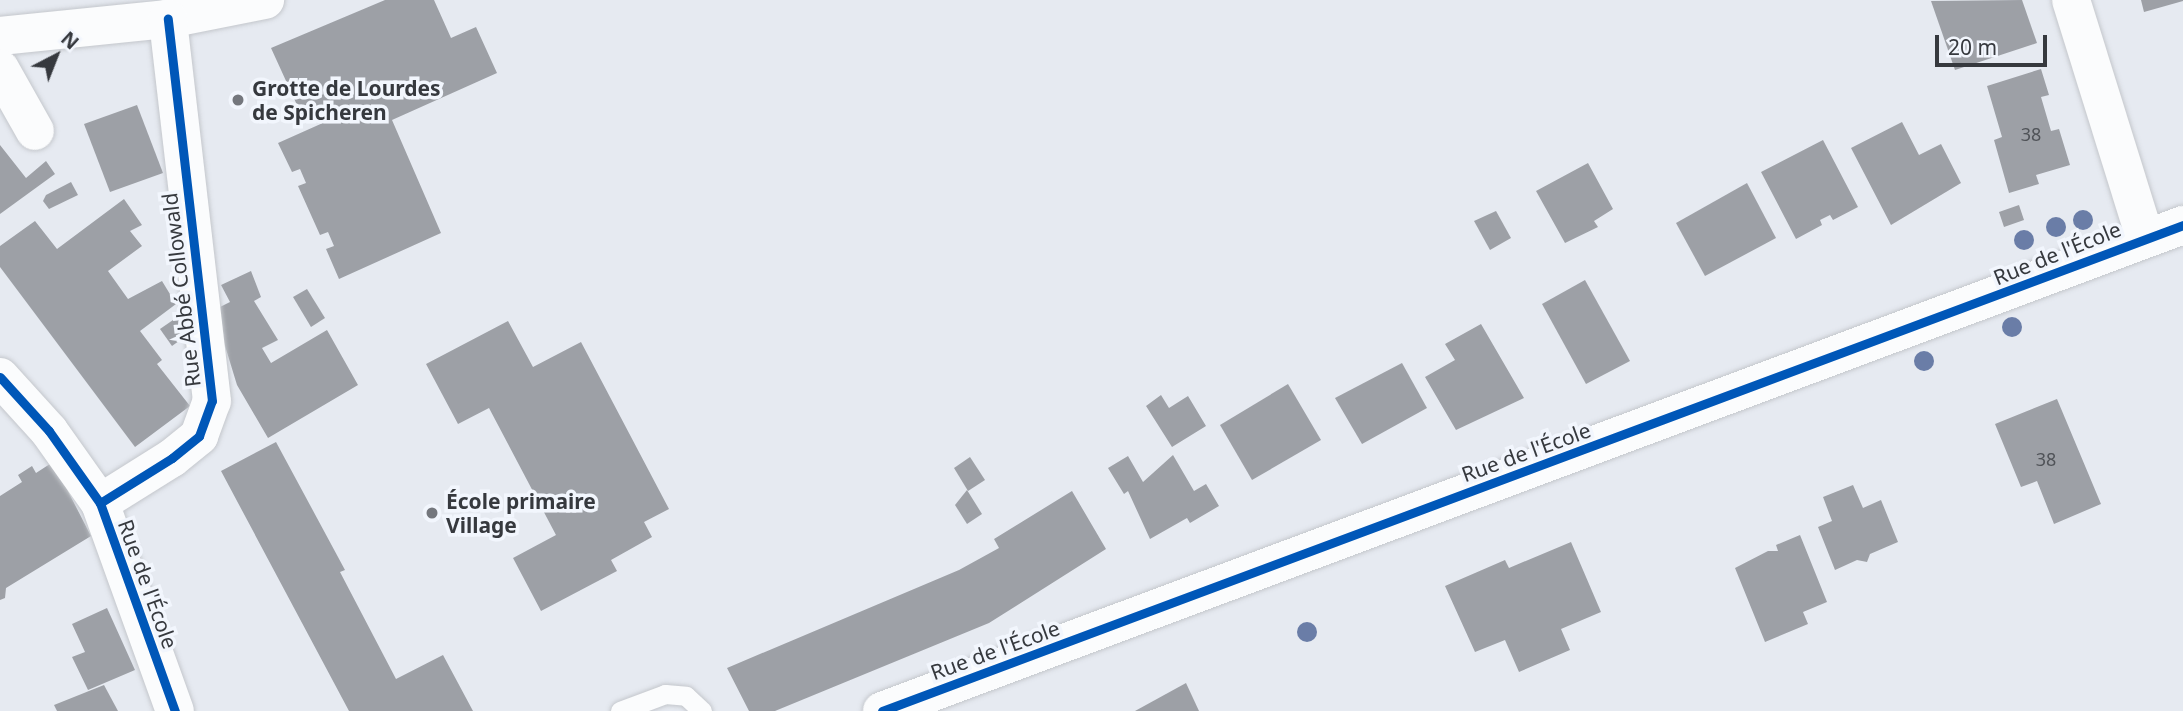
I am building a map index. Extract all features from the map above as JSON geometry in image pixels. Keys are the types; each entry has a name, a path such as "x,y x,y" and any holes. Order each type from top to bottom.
{"street":[{"path":"35,131 1,51 156,14 265,0"},
{"path":"2071,0 2145,237"},
{"name":"Rue Abbé Collowald","path":"100,503 172,458 199,436 212,401 156,14"},
{"name":"Rue de l'École","path":"881,711 2183,225"},
{"name":"Rue de l'École","path":"8,402 100,503 175,711"}],"lane":[{"path":"620,711 665,694 686,696 702,711"}],"building":[{"path":"385,0 434,0 451,38 476,27 497,73 392,120 441,233 339,279 326,249 334,246 328,232 320,235 298,186 306,183 300,169 292,172 278,143 334,118 327,105 302,116 271,48"},
{"path":"2022,0 2037,43 1955,70 1931,1"},
{"path":"2141,0 2183,0 2183,1 2144,12"},
{"path":"2041,69 2049,95 2041,97 2051,131 2059,129 2070,165 2036,175 2039,184 2009,193 1994,140 2002,137 1987,86"},
{"path":"137,105 163,173 110,192 84,124"},
{"path":"1902,122 1919,155 1941,144 1961,183 1891,225 1851,148"},
{"path":"1823,140 1858,207 1833,220 1830,215 1820,220 1822,225 1796,239 1761,172"},
{"path":"0,145 26,178 46,161 55,174 0,214"},
{"path":"1588,163 1613,209 1594,221 1598,227 1565,243 1536,191"},
{"path":"71,182 78,195 49,209 43,201 46,195"},
{"path":"1747,183 1776,238 1705,276 1676,223"},
{"path":"124,199 142,225 130,231 142,246 108,271 128,299 162,281 176,304 140,331 162,360 157,364 190,406 135,447 0,267 0,246 35,221 57,249"},
{"path":"2019,205 2024,220 2004,227 1999,212"},
{"path":"1496,211 1511,238 1490,250 1474,221"},
{"path":"251,271 261,297 254,301 278,340 262,348 271,363 327,330 358,385 268,438 237,385 214,310 230,302 221,285"},
{"path":"1585,280 1630,361 1586,384 1542,304"},
{"path":"307,289 325,318 311,327 293,297"},
{"path":"186,311 197,328 172,346 160,329"},
{"path":"508,321 533,367 581,342 669,509 644,522 652,537 611,560 617,571 541,611 513,558 556,535 489,408 458,424 426,364"},
{"path":"1481,324 1524,398 1456,430 1425,377 1455,360 1445,344"},
{"path":"1402,363 1427,408 1362,444 1335,398"},
{"path":"1288,384 1321,440 1252,480 1220,425"},
{"path":"1161,395 1169,408 1188,396 1206,426 1172,447 1146,406"},
{"path":"2057,399 2101,504 2054,524 2037,481 2021,487 1995,424"},
{"path":"276,442 345,570 340,572 396,679 443,655 473,711 349,711 221,471"},
{"path":"1173,455 1194,491 1206,484 1219,506 1190,523 1187,518 1150,539 1128,491 1124,494 1108,468 1128,456 1143,482"},
{"path":"970,457 985,480 968,491 954,468"},
{"path":"53,462 91,536 6,588 5,598 0,600 0,496 22,482 18,475 32,466 36,473"},
{"path":"1853,485 1863,508 1881,500 1898,542 1870,554 1867,562 1857,560 1835,570 1818,527 1832,521 1823,497"},
{"path":"967,490 982,514 967,524 955,505"},
{"path":"1072,491 1106,549 989,623 775,711 749,711 727,668 959,570 999,548 994,539"},
{"path":"1800,535 1827,602 1803,612 1808,624 1765,642 1735,568 1768,551 1778,551 1776,545"},
{"path":"1571,542 1601,612 1561,629 1570,650 1519,672 1505,640 1475,652 1445,586 1505,560 1509,568"},
{"path":"107,608 135,670 88,690 72,657 85,652 72,624"},
{"path":"1186,683 1199,711 1135,711"},
{"path":"104,685 118,711 57,711 54,705"}],"cycle path":[{"path":"100,503 172,458 199,436 212,401 168,19"},
{"path":"882,711 2183,225"},
{"path":"0,377 49,431 100,503 175,711"}],"place":[{"name":"Grotte de Lourdes de Spicheren","path":"238,100"},
{"name":"École primaire Village","path":"432,513"}]}
